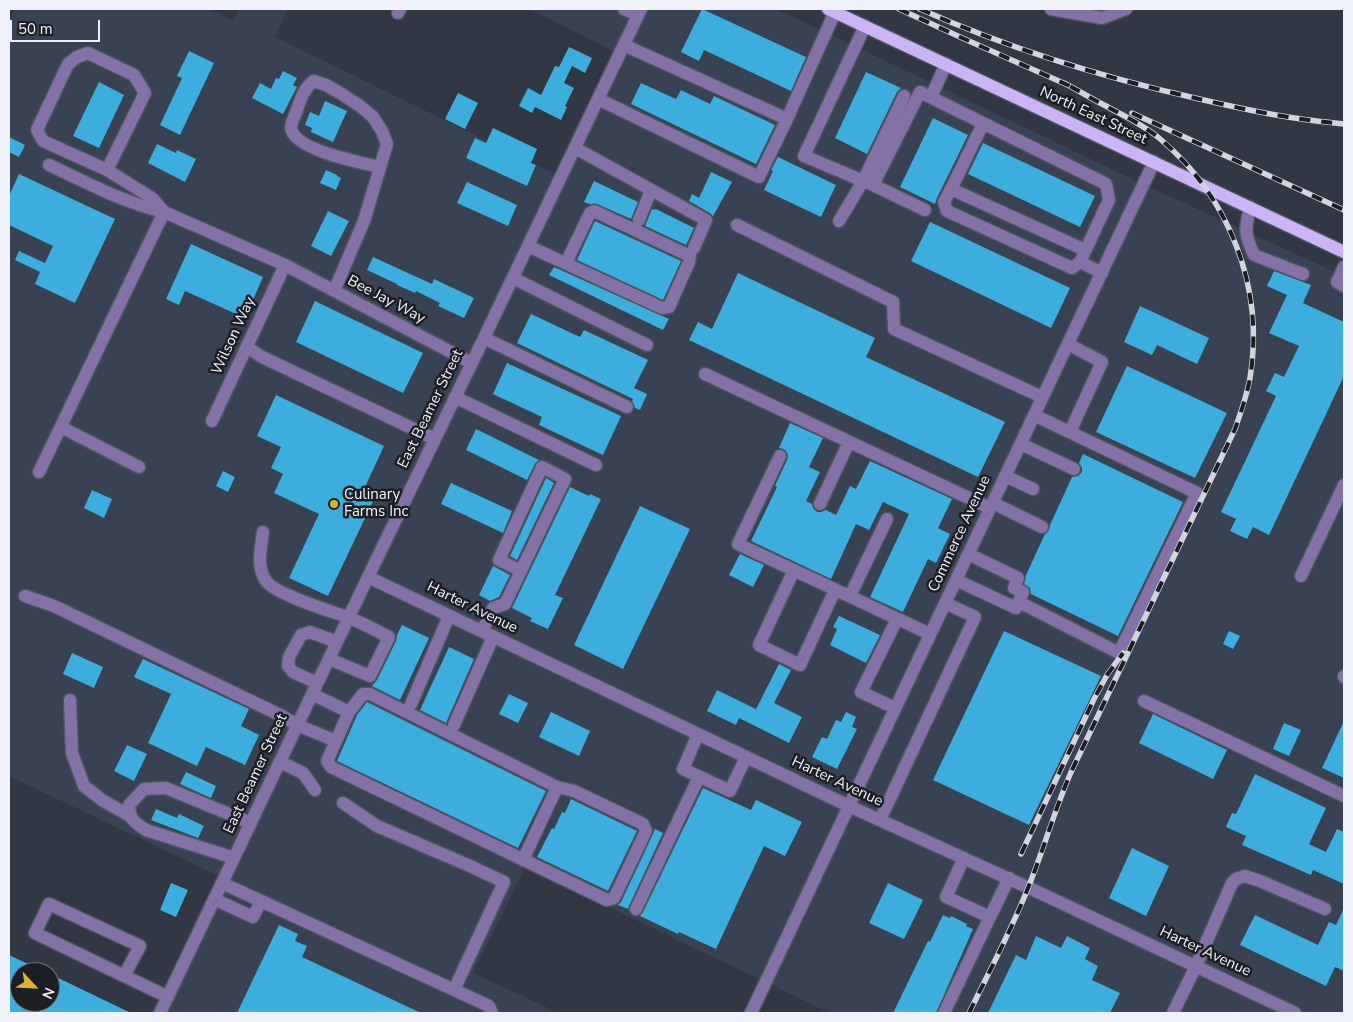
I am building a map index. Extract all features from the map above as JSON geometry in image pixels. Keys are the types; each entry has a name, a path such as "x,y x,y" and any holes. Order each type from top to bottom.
{"main road":[{"name":"North East Street","path":"831,10 1344,252"}],"street":[{"path":"624,9 639,12"},
{"path":"1051,9 1102,18 1126,9"},
{"path":"598,99 759,177 787,119 831,10"},
{"name":"East Beamer Street","path":"160,1013 639,12"},
{"path":"865,26 804,156 925,210"},
{"path":"624,45 787,119"},
{"path":"107,170 144,93 134,75 88,53 77,57 68,64 37,130 43,141 107,170 152,198 164,212"},
{"path":"931,97 946,64"},
{"path":"334,291 364,221 380,167 386,144 382,131 373,116 360,106 326,85 314,81 307,86 291,128 295,136 309,146 326,153 380,167"},
{"path":"838,221 868,183 920,92 1106,184 1109,200 1083,256 1072,268 947,211 944,202 983,124"},
{"path":"868,183 904,96"},
{"path":"575,148 706,220 694,248"},
{"name":"Commerce Avenue","path":"751,1013 1154,162"},
{"path":"49,165 127,200 164,212"},
{"path":"951,189 1083,256 1102,273"},
{"path":"639,220 651,190"},
{"path":"1250,207 1245,228 1246,238 1254,255 1302,274"},
{"path":"39,472 164,212"},
{"name":"Bee Jay Way","path":"164,212 285,265 472,363"},
{"path":"528,246 662,308 669,307 690,256 594,212 590,213 566,263"},
{"path":"737,224 893,302 894,328 1042,397"},
{"name":"Wilson Way","path":"212,421 285,265"},
{"path":"1344,267 1337,282 1344,286"},
{"path":"513,278 647,345"},
{"path":"484,338 627,408"},
{"path":"1068,344 1102,362 1070,432"},
{"path":"247,347 262,357 435,439"},
{"path":"705,374 849,442 1042,527"},
{"path":"455,397 596,465"},
{"path":"1025,605 1119,653 1197,493 1034,415"},
{"path":"61,427 139,467"},
{"path":"820,504 849,442"},
{"path":"1021,444 1074,469"},
{"path":"780,456 738,544 930,634"},
{"path":"454,725 488,634 493,608 505,604 521,571 565,479 542,468 499,560 521,571"},
{"path":"1005,476 1033,489"},
{"path":"1301,576 1344,485"},
{"path":"850,596 888,519"},
{"path":"263,532 259,559 261,573 267,583 277,590 348,618 389,637 370,676 328,659"},
{"path":"956,580 1016,608 1023,592 1014,588 1018,578 968,554"},
{"path":"794,570 759,645 800,665 835,590"},
{"name":"Harter Avenue","path":"368,577 849,806 1009,878 1295,1013"},
{"path":"25,596 54,606 297,725 336,741"},
{"path":"880,820 975,617 945,603"},
{"path":"411,704 450,616"},
{"path":"895,708 861,692 897,619"},
{"path":"337,642 310,632 301,634 289,657 288,666 349,712"},
{"path":"363,694 370,694 557,787 574,791 644,824 646,831 614,898 607,900 331,768 327,761 336,741 349,712 363,694"},
{"path":"70,700 72,754 84,786 102,800 130,816 135,823 146,830 234,858"},
{"path":"1144,701 1344,796"},
{"path":"698,734 683,769 699,777 730,791 746,757"},
{"path":"280,762 303,773 315,790"},
{"path":"636,909 699,777"},
{"path":"523,860 557,787"},
{"path":"130,816 129,805 144,789 166,788 251,823"},
{"path":"344,803 376,826 504,882 454,990"},
{"path":"964,858 946,897 990,917"},
{"path":"1173,1013 1196,966 1232,883 1236,878 1245,876 1260,881 1325,909"},
{"path":"944,1013 1009,878"},
{"path":"222,882 489,1006 493,1012"},
{"path":"214,900 253,918 261,901"},
{"path":"124,976 140,946 49,904 35,933 124,976 168,997"}],"shaded area":[{"path":"14,9 209,9 233,20 239,9 288,9 275,37 561,177 619,54 531,9 777,9 1145,185 1344,276 1344,1013 830,1013 525,867 473,973 559,1013 161,1013 225,879 9,776 9,20"}],"building":[{"path":"702,9 806,57 791,91 704,50 699,61 681,52"},
{"path":"569,47 592,58 585,73 572,66 564,83 574,88 565,106 567,107 561,120 535,107 532,113 519,106 528,88 541,95 555,66 559,67"},
{"path":"189,51 214,63 180,135 160,125 182,78 177,76"},
{"path":"283,71 297,78 293,85 297,87 283,114 252,98 260,83 271,89 276,78 279,79"},
{"path":"866,72 901,88 897,92 867,154 835,138"},
{"path":"99,82 124,95 99,148 73,136"},
{"path":"641,83 676,99 681,90 710,104 714,96 775,125 756,164 631,104"},
{"path":"458,93 478,103 465,129 445,119"},
{"path":"325,101 347,111 333,142 311,132 312,128 305,125 310,112 319,116"},
{"path":"933,118 968,135 935,204 900,187"},
{"path":"493,128 537,149 531,163 536,165 527,186 466,158 475,138 486,143"},
{"path":"9,137 25,145 19,157 9,152"},
{"path":"983,143 1095,196 1080,227 968,174"},
{"path":"157,144 176,153 177,150 196,159 185,182 148,163"},
{"path":"778,157 836,185 821,217 764,190"},
{"path":"326,170 341,178 336,190 320,183"},
{"path":"711,172 732,182 713,216 689,201 692,194 699,198"},
{"path":"19,174 115,219 75,303 35,284 40,272 15,260 19,251 45,263 53,246 9,225 9,196"},
{"path":"594,181 638,202 631,219 597,204 584,202"},
{"path":"467,182 517,205 508,226 457,203"},
{"path":"652,209 656,209 694,228 686,245 645,226"},
{"path":"328,211 349,221 331,256 311,246"},
{"path":"595,221 681,261 663,300 577,260"},
{"path":"930,222 1070,288 1051,328 911,261"},
{"path":"191,244 263,277 245,318 185,291 179,305 166,299"},
{"path":"373,257 432,284 434,279 474,298 464,318 438,306 440,303 416,291 415,293 367,270"},
{"path":"554,267 669,319 663,330 549,275"},
{"path":"1274,271 1311,285 1303,303 1344,322 1344,376 1269,535 1253,527 1247,539 1230,531 1236,519 1221,512 1276,396 1266,391 1275,373 1284,377 1299,346 1269,333 1287,295 1267,286"},
{"path":"738,273 875,338 866,357 1005,422 978,477 689,340 698,322 712,329"},
{"path":"315,301 423,353 403,393 296,342"},
{"path":"1140,306 1209,338 1197,364 1157,345 1152,355 1124,342"},
{"path":"531,314 580,337 584,330 648,360 634,388 647,394 640,410 635,408 633,399 517,343"},
{"path":"507,363 621,416 603,455 539,425 542,417 493,394"},
{"path":"1127,366 1227,413 1195,478 1096,432"},
{"name":"Culinary Farms Inc","path":"276,395 384,446 365,487 377,493 328,596 289,578 319,514 274,493 283,474 271,468 281,447 257,436"},
{"path":"790,423 823,438 809,467 820,472 806,501 812,504 817,512 826,510 836,515 850,486 856,489 870,461 952,499 938,528 950,534 936,563 928,559 903,612 870,597 909,514 883,502 869,530 856,524 831,579 751,541 777,487 775,486 787,460 788,455 786,451 779,448"},
{"path":"476,429 539,460 527,480 466,450"},
{"path":"1083,454 1183,502 1118,636 1031,594 1030,588 1024,584 1026,575 1045,534 1049,530 1072,477 1078,476 1082,472 1079,463"},
{"path":"223,471 235,477 228,492 216,486"},
{"path":"546,478 554,483 517,560 510,556"},
{"path":"451,483 512,511 503,533 441,504"},
{"path":"570,487 589,496 590,494 601,499 555,595 563,598 548,629 530,621 532,618 512,608"},
{"path":"92,490 112,499 104,518 84,508"},
{"path":"640,506 690,529 623,669 574,645"},
{"path":"740,554 764,565 753,587 729,575"},
{"path":"493,566 510,575 499,597 490,601 479,595"},
{"path":"839,616 880,635 866,663 830,645 837,629 833,627"},
{"path":"402,625 429,638 400,700 372,686 377,680"},
{"path":"1004,631 1101,676 1029,825 933,780"},
{"path":"1229,631 1240,636 1233,649 1223,644"},
{"path":"449,647 474,659 446,723 420,710"},
{"path":"72,653 103,667 94,688 63,674"},
{"path":"143,659 249,709 241,726 259,735 245,765 206,747 197,766 148,743 171,694 134,677"},
{"path":"779,664 791,670 774,703 802,717 789,743 739,718 736,725 707,711 717,690 756,709"},
{"path":"509,694 528,703 518,723 499,714"},
{"path":"367,702 546,791 518,848 337,761 357,715"},
{"path":"551,712 590,731 579,756 539,737"},
{"path":"846,712 856,717 852,727 857,729 837,769 812,757 822,737 827,739 836,720 841,722"},
{"path":"1153,714 1227,750 1213,779 1139,743"},
{"path":"1344,721 1344,778 1322,768"},
{"path":"1284,723 1301,730 1289,756 1273,749"},
{"path":"127,745 147,754 134,781 114,771"},
{"path":"186,772 216,786 211,798 180,784"},
{"path":"1255,774 1326,808 1309,844 1326,852 1337,829 1344,832 1344,884 1313,870 1311,875 1242,845 1246,836 1226,827 1232,813 1236,814"},
{"path":"703,788 751,810 756,800 802,822 785,856 764,846 716,949 640,916"},
{"path":"571,799 637,831 608,891 537,857 562,812 565,813"},
{"path":"156,809 177,818 179,814 204,826 198,838 151,820"},
{"path":"655,829 663,833 628,909 618,905 621,902"},
{"path":"1132,848 1169,866 1146,916 1109,898"},
{"path":"171,883 188,890 176,917 160,910"},
{"path":"888,883 923,900 904,939 869,923"},
{"path":"1344,908 1344,971 1335,967 1326,986 1240,945 1255,915 1318,945 1329,922 1336,925"},
{"path":"943,915 950,918 951,916 973,929 936,1013 893,1013 928,941 930,942"},
{"path":"279,925 298,934 295,941 307,946 302,957 421,1013 237,1013"},
{"path":"1036,936 1061,948 1067,936 1090,948 1085,959 1098,966 1092,980 1120,993 1110,1013 988,1013 1016,955 1026,960"},
{"path":"9,955 24,962 10,962 10,1012 60,1012 60,979 131,1013 9,1013"}],"railway":[{"path":"899,9 1070,86"},
{"path":"920,9 1021,49 1125,81 1252,111 1344,124"},
{"path":"969,1013 1021,904 1072,770 1235,429 1246,397 1250,378 1253,344 1252,311 1246,278 1236,246 1223,216 1205,187 1184,161 1159,138 1132,120 1064,83"},
{"path":"1132,113 1344,210"},
{"path":"1021,854 1094,699 1107,675 1123,653"}],"place":[{"name":"Culinary Farms Inc","path":"334,504"}]}
